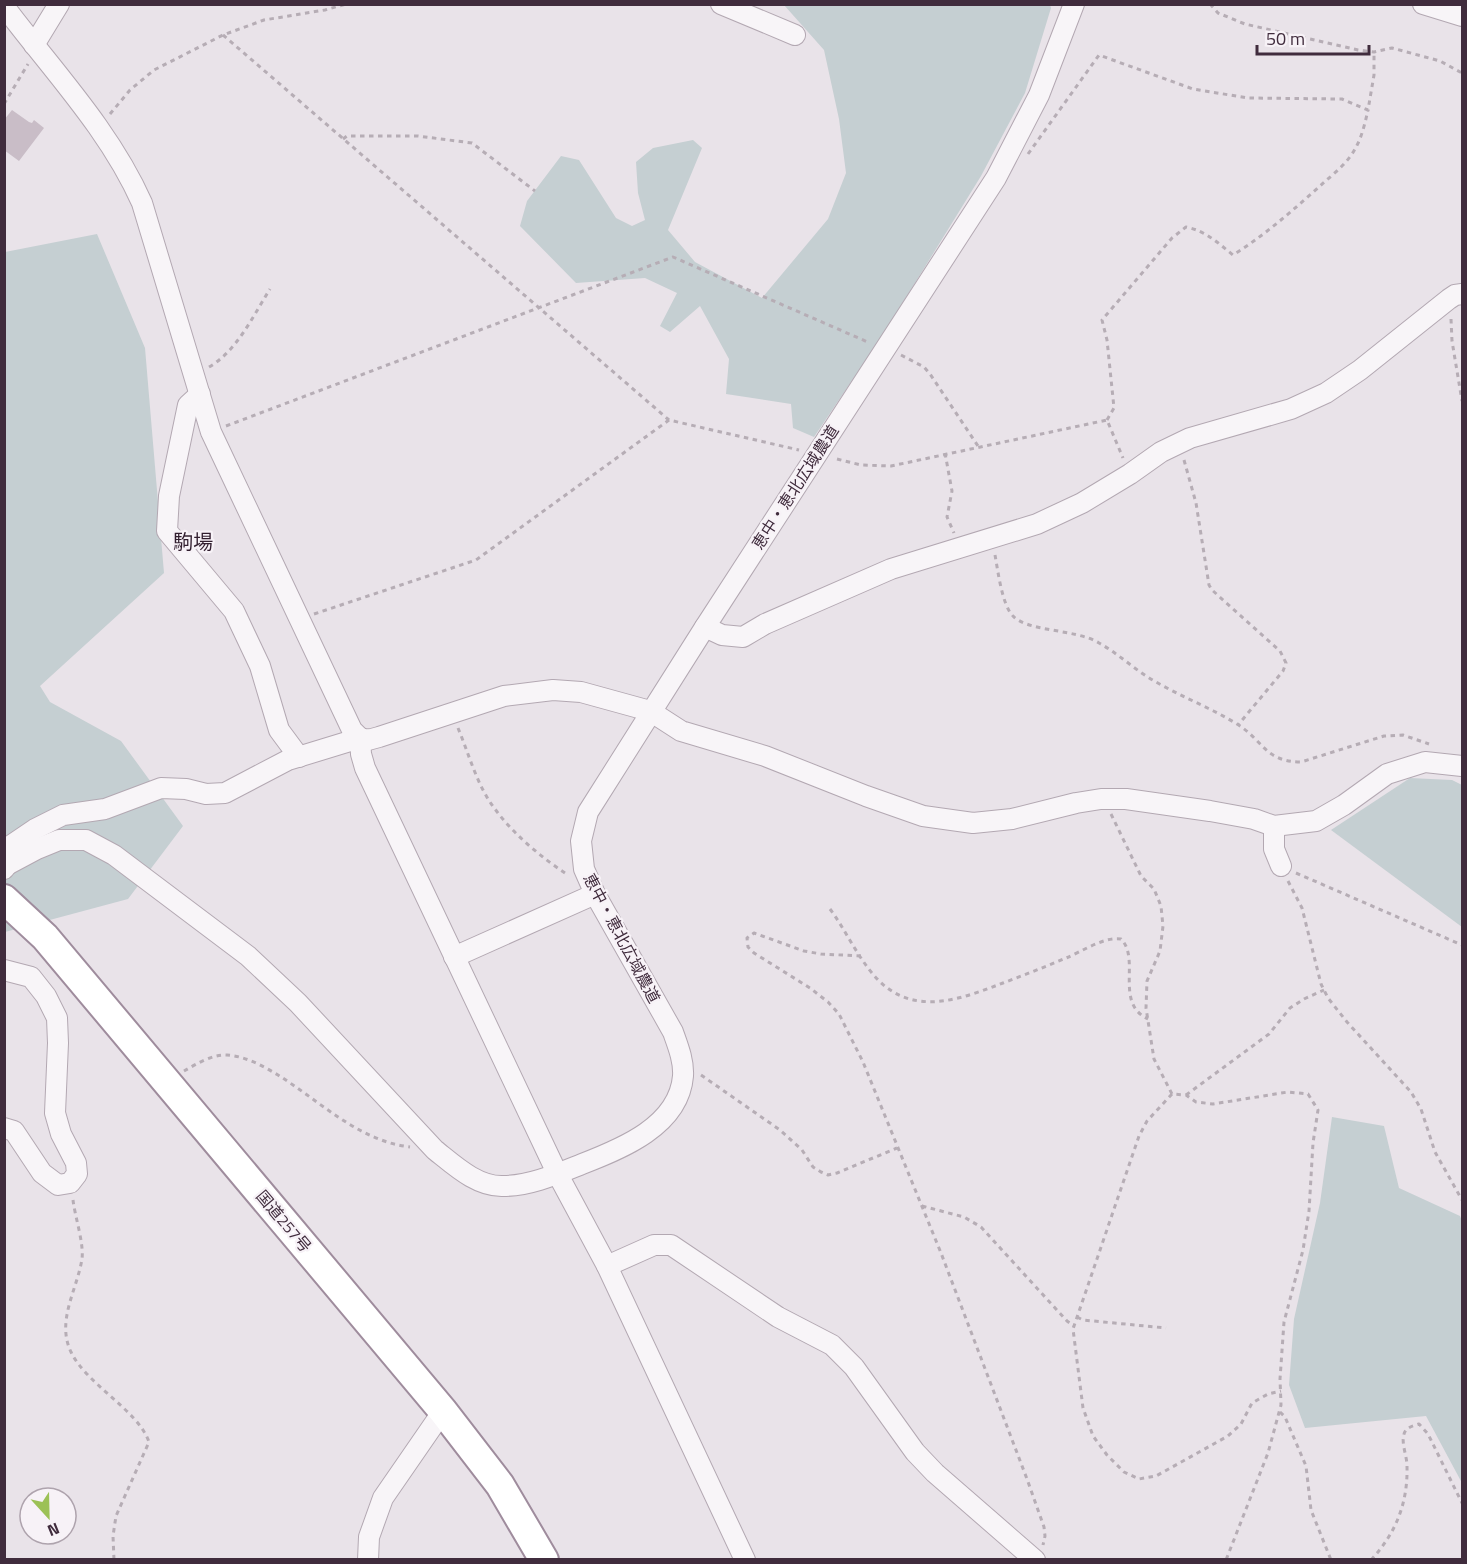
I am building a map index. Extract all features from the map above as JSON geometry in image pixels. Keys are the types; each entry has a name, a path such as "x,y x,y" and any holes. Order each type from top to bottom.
{"highway":[{"name":"国道257号","path":"4,899 45,937 443,1411 500,1485 543,1560"}],"street":[{"path":"36,48 59,4"},
{"path":"721,4 795,35"},
{"name":"恵中・恵北広域農道","path":"6,867 37,849 59,840 86,840 114,855 248,956 298,1003 429,1143 461,1170 482,1182 502,1186 532,1182 618,1150 640,1138 662,1119 677,1097 683,1076 681,1054 673,1032 595,894 584,869 581,841 588,812 650,711 996,178 1039,95 1074,4"},
{"path":"1423,4 1462,16"},
{"path":"4,6 99,127 130,177 142,203 211,432 352,730 360,738 368,740 379,737 504,696 554,690 581,692 650,711 681,731 765,756 923,816 973,823 1012,819 1076,803 1126,800 1210,811 1254,819 1274,826 1316,821 1344,805 1387,774 1425,762 1459,766"},
{"path":"705,627 722,635 743,638 765,624 891,569 1036,524 1082,503 1161,452 1190,438 1291,409 1326,393 1360,370 1456,296"},
{"path":"200,394 188,405 169,496 167,531 234,610 260,666 279,730 299,757"},
{"path":"6,867 7,848 35,829 63,815 105,809 161,789 186,789 206,794 225,793 288,760 360,738"},
{"path":"360,738 365,768 557,1173 607,1266 745,1560"},
{"path":"1274,826 1274,849 1281,866"},
{"path":"454,957 595,894"},
{"path":"4,970 32,977 46,996 57,1018 55,1113 76,1163 77,1174 70,1184 58,1185 42,1173 14,1131 4,1128"},
{"path":"607,1266 654,1245 671,1245 778,1317 832,1345 854,1367 915,1452 935,1473 1032,1559"},
{"path":"368,1560 369,1537 383,1498 443,1411"}],"path":[{"path":"99,127 130,90 154,70 223,35 264,20 325,10 346,4"},
{"path":"1210,4 1218,13 1245,24 1311,38 1336,46 1374,52 1392,48 1440,61 1462,73"},
{"path":"223,35 669,420 799,450"},
{"path":"4,104 36,48"},
{"path":"837,459 874,466 891,466 1107,420 1114,408 1107,340 1102,320 1172,238 1186,227 1196,229 1211,237 1233,255 1257,240 1288,215 1338,170 1354,152 1361,138 1374,75 1374,52"},
{"path":"1007,158 1020,159 1031,153 1099,55 1193,89 1248,98 1342,99 1368,110"},
{"path":"343,139 347,136 418,136 472,142 534,191"},
{"path":"211,432 673,257 885,350 905,356 924,367 978,446"},
{"path":"194,373 223,358 270,289"},
{"path":"1456,296 1452,341 1462,401"},
{"path":"301,619 476,560 669,420"},
{"path":"1107,420 1130,474"},
{"path":"1180,443 1196,503 1209,585 1280,651 1286,663 1283,670 1238,724"},
{"path":"945,453 952,491 947,517 958,550"},
{"path":"991,539 1008,609 1018,621 1081,634 1098,642 1156,682 1238,724 1272,756 1288,762 1301,762 1384,736 1403,735 1416,738 1447,752 1459,766"},
{"path":"452,713 481,784 494,808 509,825 561,871 575,879 587,876"},
{"path":"1108,800 1109,811 1142,876 1154,889 1161,906 1163,926 1160,951 1147,981 1146,1008 1154,1059 1172,1094"},
{"path":"1281,866 1462,945"},
{"path":"1281,866 1302,908 1328,998 1347,1022 1412,1092 1421,1109 1435,1152 1462,1200"},
{"path":"830,909 861,956 886,987 912,999 927,1002 962,999 1099,944 1116,938 1121,939 1127,950 1132,1001 1137,1011 1148,1019"},
{"path":"861,956 804,951 754,933 747,938 750,950 828,1002 839,1014 863,1062 941,1253 1044,1527 1043,1545 1032,1559"},
{"path":"1186,1095 1269,1034 1290,1008 1324,990"},
{"path":"167,1082 191,1067 225,1054 266,1068 300,1089 348,1125 375,1138 400,1146 419,1148 429,1143"},
{"path":"682,1070 689,1070 706,1077 780,1130 802,1150 813,1167 828,1175 897,1148"},
{"path":"1172,1094 1186,1095 1196,1102 1213,1104 1288,1092 1308,1094 1318,1110 1313,1143 1309,1211 1284,1322 1280,1412 1268,1453 1226,1560"},
{"path":"1172,1094 1147,1122 1139,1136 1074,1326 1083,1408 1093,1436 1124,1472 1139,1479 1156,1476 1228,1436 1241,1424 1252,1403 1268,1394 1281,1391"},
{"path":"70,1184 82,1257 68,1307 65,1329 67,1341 72,1354 83,1369 143,1429 149,1442 116,1516 113,1536 114,1560"},
{"path":"922,1206 963,1217 981,1227 1061,1315 1074,1326"},
{"path":"1077,1317 1083,1320 1166,1328"},
{"path":"1280,1412 1285,1417 1304,1458 1309,1480 1311,1510 1331,1560"},
{"path":"1371,1560 1385,1545 1394,1530 1404,1504 1407,1464 1403,1436 1411,1426 1419,1425 1428,1434 1462,1503"}],"shaded area":[{"path":"784,5 1050,5 1051,8 1025,93 981,176 886,330 814,437 793,428 791,404 726,394 729,359 700,306 670,332 660,326 677,293 645,278 576,283 520,226 527,201 561,156 579,160 616,218 632,226 645,220 638,193 636,162 653,148 693,140 702,148 668,230 695,262 762,298 828,219 846,173 839,119 824,50"},
{"path":"97,234 145,348 164,573 40,686 50,702 121,741 183,826 128,899 5,932 5,252"},
{"path":"1410,778 1452,780 1462,785 1462,927 1331,830"},
{"path":"1332,1117 1384,1126 1399,1188 1460,1216 1462,1221 1462,1483 1426,1416 1305,1428 1289,1385 1294,1319 1320,1203"}],"building":[{"path":"12,110 29,122 32,123 34,120 44,128 19,161 4,150 4,120"}],"district":[{"name":"駒場","path":"193,541"}]}
